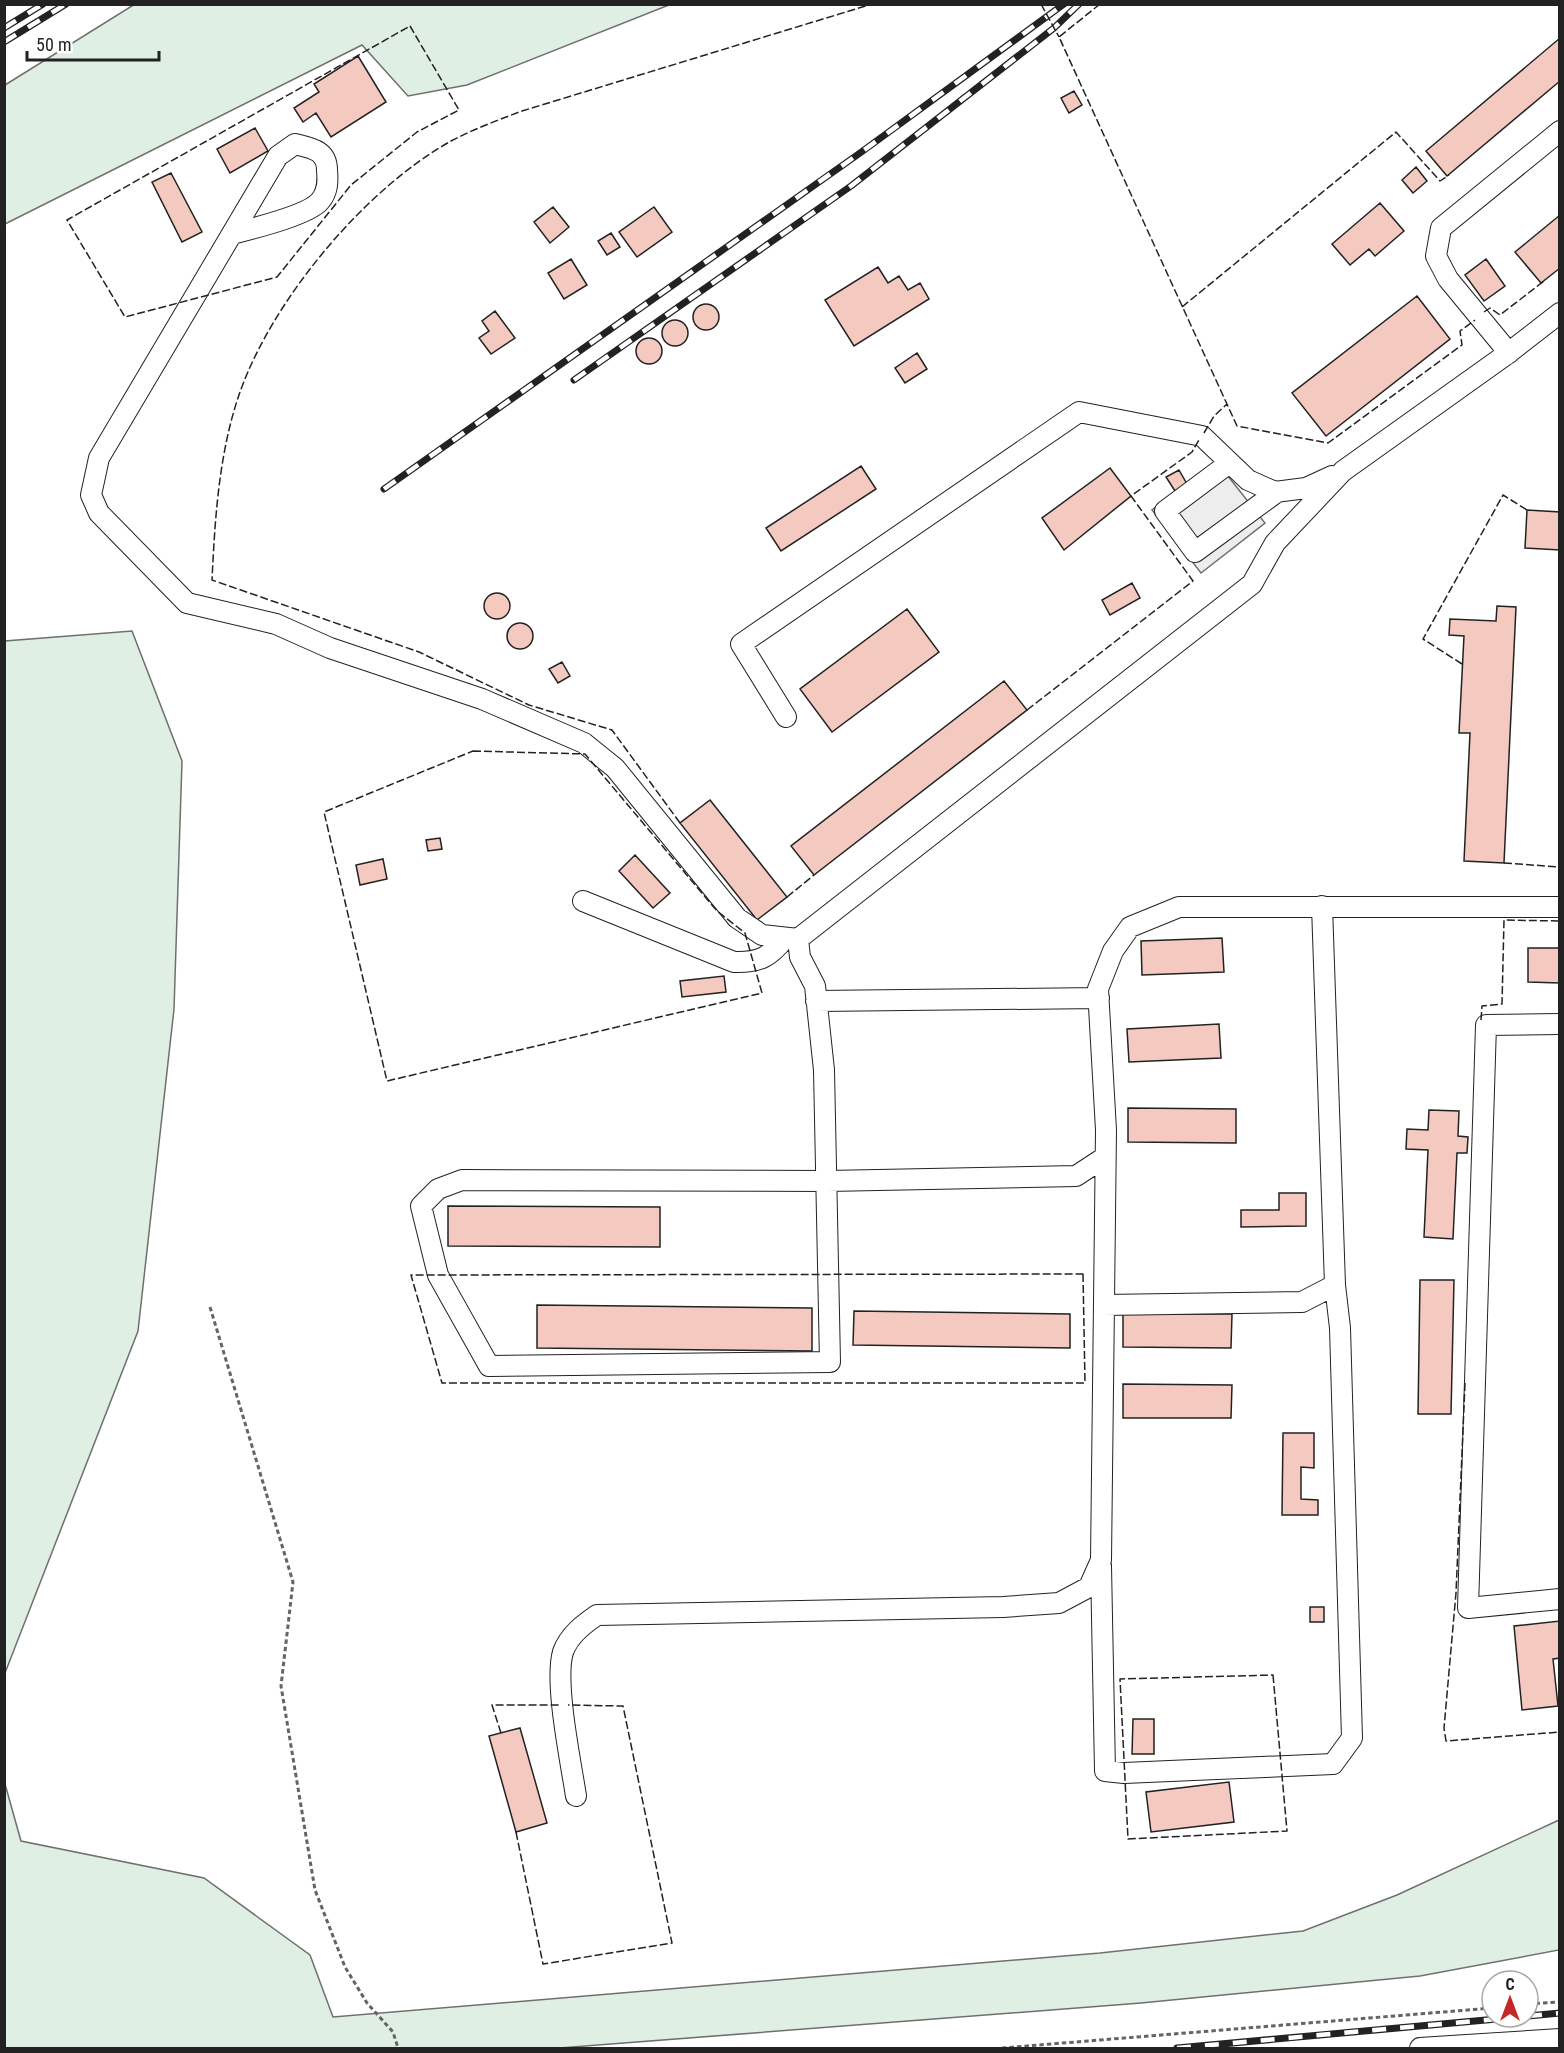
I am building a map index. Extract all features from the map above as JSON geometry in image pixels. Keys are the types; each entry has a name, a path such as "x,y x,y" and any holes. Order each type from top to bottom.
{"street":[{"path":"1509,353 1448,279 1436,256 1440,228 1560,131"},
{"path":"232,234 271,224 320,202 328,186 328,178 327,162 318,150 295,144 278,156 99,458 91,495 99,513 187,603 276,624 330,648 482,699 584,743 615,768 737,918 762,935 791,938"},
{"path":"1228,464 1165,512 1195,552 1277,492 1306,488 1343,471 1509,353 1560,313"},
{"path":"786,717 741,644 1079,412 1202,436 1228,464 1248,480 1277,492"},
{"path":"584,901 734,962 753,963 775,951 1252,584 1275,543 1343,471"},
{"path":"1322,906 1335,1286 1340,1328 1352,1738 1334,1764 1124,1773 1105,1771 1101,1560 1105,1157 1098,989 1113,951 1130,927 1179,907 1322,906 1560,907"},
{"path":"791,938 815,986 824,1070 827,1181 830,1362 489,1366 438,1275 421,1206 438,1189 462,1180 827,1181 1076,1176 1105,1157"},
{"path":"816,1001 1099,998"},
{"path":"1560,1024 1486,1025 1468,1608 1560,1599"},
{"path":"1104,1305 1302,1302 1335,1286"},
{"path":"576,1796 563,1705 563,1652 577,1630 597,1615 1003,1607 1059,1603 1089,1587 1101,1560"},
{"path":"1420,2049 1560,2039"}],"path":[{"path":"210,1306 293,1582 281,1686 315,1890 345,1966 366,2003 393,2032 398,2049"},
{"path":"1540,2003 1560,2002"},
{"path":"1002,2049 1480,2009"}],"green space":[{"path":"135,4 669,5 467,85 408,96 362,45 5,224 5,85"},
{"path":"132,631 182,761 174,1009 138,1331 5,1673 5,641"},
{"path":"5,1784 21,1841 204,1878 310,1955 333,2017 1100,1953 1303,1931 1397,1895 1559,1820 1559,1950 1420,1976 1141,2003 559,2048 5,2048"}],"shaded area":[{"path":"1216,461 1265,523 1201,573 1152,510"}],"building":[{"path":"1560,38 1560,81 1447,176 1426,151"},
{"path":"358,56 386,102 331,137 316,113 303,122 294,108 319,92 314,84"},
{"path":"1074,91 1082,105 1069,113 1061,98"},
{"path":"255,128 268,151 230,173 217,149"},
{"path":"1416,167 1427,181 1413,193 1402,180"},
{"path":"171,173 202,232 182,242 152,182"},
{"path":"1380,203 1404,231 1375,256 1369,249 1350,265 1332,244"},
{"path":"553,207 569,227 550,243 534,222"},
{"path":"654,207 672,232 637,257 619,232"},
{"path":"1560,215 1560,268 1541,283 1515,252"},
{"path":"611,233 620,247 607,255 598,241"},
{"path":"571,259 587,285 564,299 548,273"},
{"path":"1486,259 1505,286 1484,301 1465,275"},
{"path":"878,267 888,283 899,276 908,290 920,283 929,299 854,346 825,300"},
{"path":"1417,296 1450,339 1326,436 1292,393"},
{"path":"706,304 715,308 719,317 715,326 706,330 697,326 693,317 697,308"},
{"path":"495,311 515,338 491,354 479,338 489,331 482,321"},
{"path":"675,320 684,324 688,333 684,342 675,346 666,342 662,333 666,324"},
{"path":"649,338 658,342 662,351 658,360 649,364 640,360 636,351 640,342"},
{"path":"917,353 927,369 905,383 895,368"},
{"path":"861,466 876,489 781,551 766,528"},
{"path":"1110,468 1131,496 1064,550 1042,518"},
{"path":"1179,470 1187,484 1175,491 1166,477"},
{"path":"1527,510 1560,512 1560,550 1525,548"},
{"path":"1132,583 1140,598 1110,615 1102,600"},
{"path":"497,593 506,597 510,606 506,615 497,619 488,615 484,606 488,597"},
{"path":"1497,606 1516,607 1504,863 1464,861 1470,733 1459,733 1464,636 1449,635 1450,619 1496,621"},
{"path":"907,609 939,652 832,732 800,689"},
{"path":"520,623 529,627 533,636 529,645 520,649 511,645 507,636 511,627"},
{"path":"562,662 570,676 558,683 549,669"},
{"path":"1004,681 1027,710 814,875 791,846"},
{"path":"710,800 787,897 757,920 680,823"},
{"path":"440,838 442,849 428,851 426,840"},
{"path":"635,855 670,893 653,908 619,871"},
{"path":"383,859 387,879 360,885 356,865"},
{"path":"1222,938 1224,972 1142,975 1141,941"},
{"path":"1528,948 1560,948 1560,983 1528,982"},
{"path":"724,976 726,992 682,997 680,981"},
{"path":"1219,1024 1221,1058 1129,1062 1127,1029"},
{"path":"1128,1108 1236,1109 1236,1143 1128,1142"},
{"path":"1429,1110 1459,1111 1458,1136 1468,1137 1467,1153 1457,1153 1453,1239 1424,1237 1428,1150 1406,1149 1407,1129 1428,1130"},
{"path":"1279,1193 1306,1193 1306,1226 1241,1227 1241,1210 1279,1210"},
{"path":"448,1206 660,1207 660,1247 448,1246"},
{"path":"1420,1280 1454,1280 1451,1414 1418,1414"},
{"path":"537,1305 812,1308 812,1351 537,1348"},
{"path":"854,1311 1070,1314 1070,1348 853,1345"},
{"path":"1123,1314 1232,1314 1231,1348 1123,1347"},
{"path":"1123,1384 1232,1385 1231,1418 1123,1418"},
{"path":"1283,1433 1314,1433 1314,1468 1301,1467 1301,1499 1318,1500 1318,1515 1282,1515"},
{"path":"1310,1607 1324,1607 1324,1622 1310,1622"},
{"path":"1560,1621 1560,1658 1553,1659 1558,1706 1522,1710 1514,1626"},
{"path":"1133,1719 1154,1719 1154,1754 1132,1754"},
{"path":"520,1728 547,1823 516,1832 489,1736"},
{"path":"1229,1782 1234,1822 1151,1832 1146,1792"}],"railway":[{"path":"4,28 43,4"},
{"path":"4,42 66,4"},
{"path":"384,489 860,153 1064,4"},
{"path":"574,380 851,186 1054,28 1079,4"},
{"path":"1540,2015 1560,2013"},
{"path":"1177,2048 1480,2021"}],"fence":[{"path":"680,823 612,730 529,705 419,652 212,580 217,509 227,438 240,392 255,356 299,284 355,217 386,187 419,162 451,141 522,111 872,4"},
{"path":"1041,4 1059,37"},
{"path":"1100,4 1059,37 1237,426 1328,443 1462,345 1460,331 1475,320"},
{"path":"410,26 459,110 417,132 351,185 277,277 125,317 67,220 410,26"},
{"path":"1182,307 1396,132 1440,181 1449,175"},
{"path":"1484,312 1490,308 1500,315 1544,281"},
{"path":"1204,433 1214,416 1227,404"},
{"path":"1027,710 1193,581 1131,496 1192,452 1199,440"},
{"path":"1462,664 1423,639 1503,495 1527,510"},
{"path":"473,751 585,754 717,911 745,933 762,993 387,1081 324,812 473,751"},
{"path":"1504,863 1560,867"},
{"path":"787,897 814,875"},
{"path":"1481,1020 1482,1006 1502,1004 1504,920 1560,921"},
{"path":"1083,1274 1085,1383 442,1383 411,1275 1083,1274"},
{"path":"1465,1383 1456,1593 1444,1728 1446,1741 1560,1732"},
{"path":"1273,1675 1287,1831 1128,1839 1120,1679 1273,1675"},
{"path":"501,1733 492,1705 559,1705"},
{"path":"516,1832 543,1964 672,1943 623,1706 568,1705"}]}
